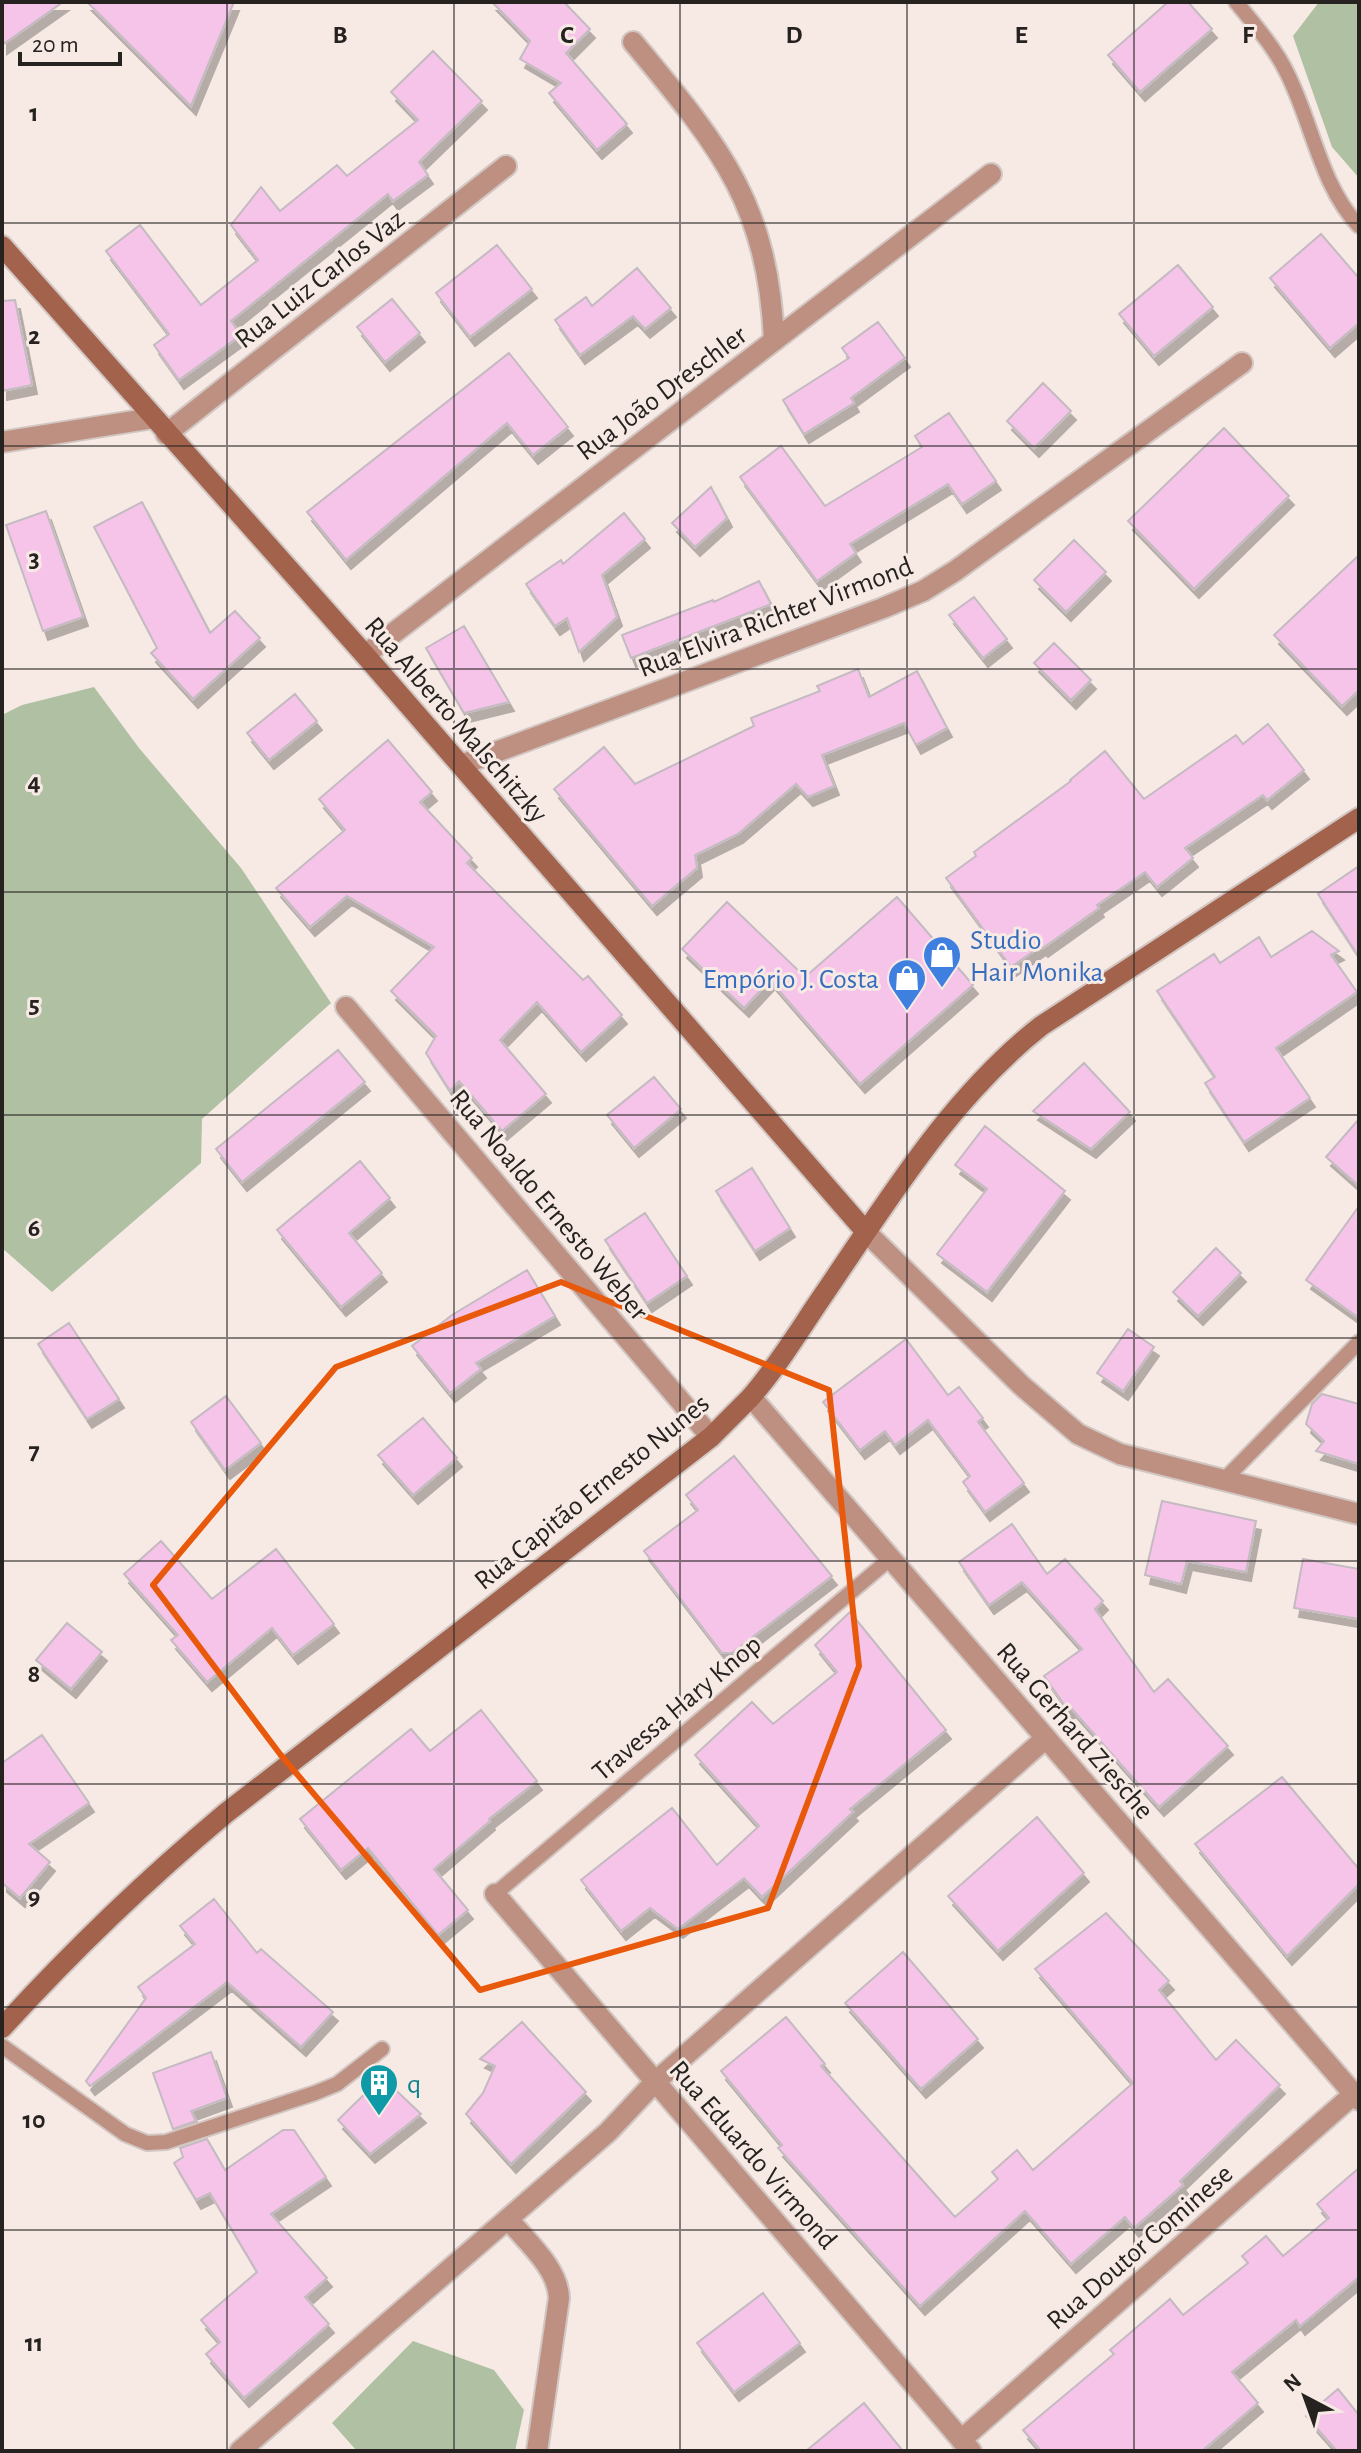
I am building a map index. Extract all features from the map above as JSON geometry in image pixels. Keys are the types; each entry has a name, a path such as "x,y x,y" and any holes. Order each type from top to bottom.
{"main road":[{"name":"Rua Alberto Malschitzky","path":"2,246 365,655 866,1232"},
{"name":"Rua Capitão Ernesto Nunes","path":"2,2028 111,1914 215,1822 711,1437 751,1397 934,1137 971,1090 1007,1054 1041,1026 1359,818"}],"street":[{"path":"633,42 714,142 749,207 763,247 772,298 774,341"},
{"name":"Rua Luiz Carlos Vaz","path":"160,426 506,166"},
{"name":"Rua João Dreschler","path":"365,655 991,174"},
{"name":"Rua Elvira Richter Virmond","path":"461,765 923,591 1242,363"},
{"path":"2,442 160,426"},
{"name":"Rua Noaldo Ernesto Weber","path":"346,1007 711,1437"},
{"path":"866,1232 1021,1385 1078,1434 1120,1454 1359,1514"},
{"name":"Rua Gerhard Ziesche","path":"751,1397 1357,2097"},
{"path":"240,2451 608,2132 655,2082 1046,1738"},
{"name":"Rua Eduardo Virmond","path":"495,1894 966,2445"},
{"name":"Rua Doutor Cominese","path":"966,2445 1357,2097"},
{"path":"508,2219 552,2272 558,2285 559,2298 537,2451"}],"lane":[{"path":"1236,2 1286,71 1306,115 1332,188 1359,226"},
{"path":"1224,1480 1359,1342"},
{"name":"Travessa Hary Knop","path":"495,1894 891,1558"},
{"path":"2,2046 125,2134 147,2143 166,2142 315,2093 337,2084 382,2049"}],"highlighted area":[{"path":"561,1282 829,1390 859,1666 768,1908 480,1990 280,1754 153,1585 336,1367"}],"green space":[{"path":"1319,2 1359,2 1359,178 1332,147 1293,36"},
{"path":"94,687 139,748 241,868 331,1003 202,1119 201,1163 52,1292 2,1248 2,715 22,705"},
{"path":"413,2341 494,2370 524,2410 515,2451 357,2451 332,2423"}],"building":[{"path":"2,2 63,2 2,45"},
{"path":"87,2 234,2 191,106"},
{"path":"492,2 564,2 590,29 566,53 627,124 597,150 549,93 561,83 520,59 530,41"},
{"path":"1168,2 1188,2 1212,29 1140,92 1108,55"},
{"path":"433,51 482,101 419,162 428,175 393,201 388,194 231,321 241,335 179,380 154,345 169,334 106,251 140,225 201,305 258,260 231,225 261,187 280,211 337,165 347,176 418,120 391,92"},
{"path":"1321,234 1359,278 1359,323 1330,348 1270,278"},
{"path":"497,245 532,289 470,337 436,293"},
{"path":"1178,265 1213,307 1154,356 1119,314"},
{"path":"637,268 671,308 645,329 633,316 580,355 555,320 586,297 592,306"},
{"path":"392,299 420,333 385,362 357,327"},
{"path":"15,300 32,385 2,391 2,301"},
{"path":"878,322 905,358 851,398 854,403 804,434 783,400 849,358 842,348"},
{"path":"509,353 568,427 533,455 507,423 346,560 307,512"},
{"path":"1043,383 1071,411 1034,448 1007,421"},
{"path":"949,413 996,481 962,504 948,484 850,544 856,553 817,581 740,477 781,446 825,506 922,447 915,436"},
{"path":"1224,428 1289,496 1194,589 1128,521"},
{"path":"711,487 727,518 695,547 672,523"},
{"path":"142,502 210,633 235,611 260,638 193,699 151,653 157,648 94,527"},
{"path":"46,511 83,617 43,631 6,525"},
{"path":"624,513 645,539 602,575 617,617 579,652 567,618 555,626 526,584 561,560 563,564"},
{"path":"1074,540 1106,572 1066,612 1034,580"},
{"path":"1359,555 1359,690 1342,706 1274,635"},
{"path":"759,581 771,604 631,658 622,635 714,602"},
{"path":"974,597 1007,639 983,658 949,615"},
{"path":"464,626 509,702 464,713 426,648"},
{"path":"1054,643 1091,680 1071,700 1034,663"},
{"path":"858,669 869,697 917,671 947,728 916,745 904,723 822,755 834,786 808,797 796,784 738,834 695,855 697,868 652,906 554,789 604,747 635,784 754,726 751,718 820,691 817,686"},
{"path":"295,694 317,721 269,760 247,733"},
{"path":"1268,724 1304,770 1267,800 1263,795 1185,848 1193,858 1157,887 1145,872 1043,948 1041,946 1011,967 946,878 976,856 974,852 1071,781 1105,751 1144,799 1236,735 1243,744"},
{"path":"388,740 432,792 420,802 472,858 467,863 583,980 588,976 622,1015 581,1052 537,1002 500,1040 546,1094 502,1131 459,1081 450,1091 426,1053 436,1036 391,991 434,947 347,896 310,927 276,888 345,830 319,799"},
{"path":"1359,866 1359,957 1318,894"},
{"path":"897,897 973,985 860,1084 770,980 744,1008 682,949 727,902 805,977"},
{"path":"1312,931 1339,951 1331,955 1357,992 1276,1048 1310,1098 1244,1142 1205,1083 1215,1077 1157,991 1214,954 1220,963 1259,937 1271,957"},
{"path":"338,1050 365,1082 242,1182 216,1149"},
{"path":"1084,1063 1130,1112 1091,1149 1033,1111"},
{"path":"654,1077 681,1109 634,1148 607,1115"},
{"path":"1359,1119 1359,1186 1326,1157"},
{"path":"985,1126 1065,1191 987,1292 937,1254 987,1189 955,1165"},
{"path":"360,1161 390,1198 349,1233 382,1273 341,1307 277,1230"},
{"path":"752,1168 790,1228 755,1251 716,1191"},
{"path":"1359,1206 1359,1318 1306,1280"},
{"path":"645,1213 687,1276 647,1303 605,1240"},
{"path":"1216,1248 1241,1273 1198,1316 1173,1292"},
{"path":"527,1270 555,1316 476,1363 481,1369 450,1393 412,1346 452,1315"},
{"path":"69,1323 119,1399 87,1419 38,1344"},
{"path":"1128,1329 1154,1347 1123,1391 1097,1373"},
{"path":"906,1339 948,1395 959,1387 983,1418 978,1422 1024,1483 985,1512 963,1482 970,1476 928,1420 895,1445 885,1431 860,1450 823,1402"},
{"path":"1322,1394 1359,1404 1359,1464 1316,1451 1324,1441 1306,1424 1312,1404"},
{"path":"226,1396 261,1443 225,1470 191,1422"},
{"path":"423,1418 457,1458 413,1495 378,1455"},
{"path":"734,1456 832,1576 732,1653 722,1653 644,1551 698,1510 686,1495"},
{"path":"1162,1501 1256,1521 1246,1572 1187,1561 1181,1584 1145,1575"},
{"path":"1012,1524 1047,1574 1065,1559 1103,1601 1095,1609 1154,1692 1168,1679 1228,1746 1159,1807 1071,1708 1068,1710 1044,1676 1082,1649 1022,1582 989,1605 959,1562"},
{"path":"161,1541 212,1599 276,1549 334,1624 293,1655 272,1628 207,1682 171,1640 178,1635 124,1574"},
{"path":"1303,1559 1359,1569 1359,1619 1294,1608"},
{"path":"850,1612 946,1730 850,1809 853,1812 762,1897 744,1878 678,1929 650,1908 621,1931 581,1880 672,1808 717,1865 759,1826 695,1755 752,1702 773,1724 837,1672 815,1645"},
{"path":"67,1623 102,1652 71,1689 36,1660"},
{"path":"481,1710 537,1781 434,1869 468,1910 438,1935 368,1848 341,1870 300,1819 411,1729 430,1751"},
{"path":"42,1735 89,1803 29,1844 50,1862 20,1898 2,1883 2,1763"},
{"path":"1282,1777 1359,1869 1359,1884 1287,1956 1195,1844"},
{"path":"1037,1817 1084,1873 998,1951 948,1896"},
{"path":"214,1899 257,1953 261,1949 333,2012 301,2047 227,1982 90,2086 86,2081 146,1998 138,1987 195,1944 180,1926"},
{"path":"1106,1913 1169,1981 1159,1990 1216,2060 1236,2040 1280,2085 1180,2181 1183,2185 1134,2228 1125,2217 1071,2264 1025,2211 920,2306 778,2148 782,2145 721,2071 786,2017 825,2064 821,2066 955,2217 998,2179 992,2172 1017,2150 1033,2170 1133,2083 1035,1969"},
{"path":"903,1952 978,2039 921,2089 845,2003"},
{"path":"522,2022 586,2092 511,2164 466,2114 483,2093 495,2066 480,2059"},
{"path":"211,2052 227,2098 191,2111 196,2121 173,2129 153,2073"},
{"name":"q","path":"382,2077 421,2114 370,2154 338,2120"},
{"path":"283,2130 294,2130 326,2177 271,2214 327,2278 305,2297 329,2324 244,2398 206,2354 220,2342 201,2320 257,2272 210,2193 196,2200 174,2163 183,2157 180,2148 207,2139 225,2170"},
{"path":"1359,2168 1359,2277 1300,2326 1296,2320 1232,2372 1258,2403 1202,2451 1041,2451 1023,2430 1114,2354 1110,2350 1170,2299 1183,2315 1248,2263 1242,2256 1266,2236 1283,2256 1329,2218 1317,2204"},
{"path":"763,2293 800,2343 734,2392 697,2343"},
{"path":"1338,2389 1359,2415 1359,2451 1337,2451 1306,2416"},
{"path":"864,2403 903,2451 806,2451"}],"place":[{"name":"Studio Hair Monika","path":"942,989"},
{"name":"Empório J. Costa","path":"907,1012"},
{"name":"q","path":"379,2117"}]}
